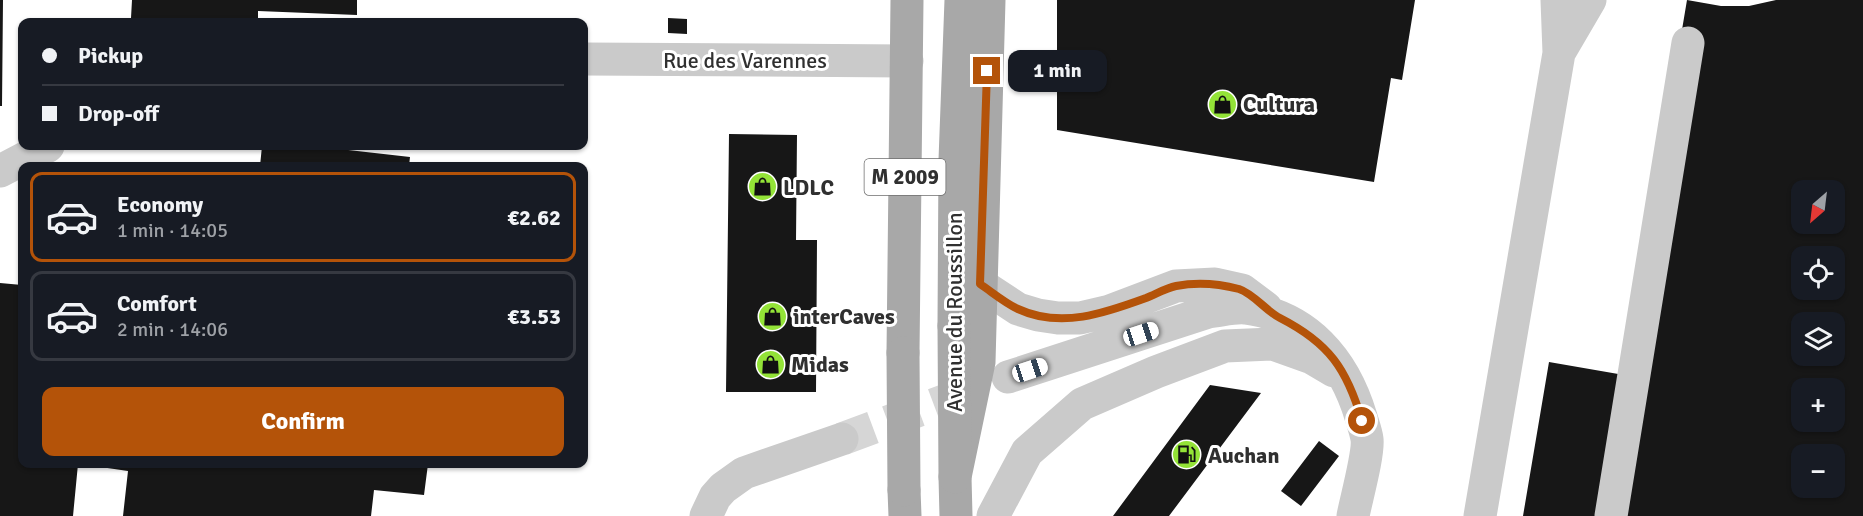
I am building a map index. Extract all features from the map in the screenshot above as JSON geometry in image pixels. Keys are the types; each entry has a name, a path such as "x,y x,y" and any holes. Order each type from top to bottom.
{"main road":[{"name":"M 2009","path":"904,503 903,353 908,0"},
{"name":"Avenue du Roussillon","path":"956,516 955,160 961,0"},
{"path":"955,477 979,362 989,0"}],"street":[{"path":"1480,516 1559,53 1557,0"},
{"path":"1559,53 1590,0"},
{"path":"1611,516 1688,43"},
{"name":"Rue des Varennes","path":"588,59 907,61"},
{"path":"0,171 40,150"},
{"path":"980,284 1018,309 1058,318 1080,318 1110,311 1176,286 1215,284 1242,290 1274,315 1304,330 1330,353 1346,377 1356,401 1367,441 1353,516"},
{"path":"1008,377 1208,312 1243,308 1274,315"},
{"path":"993,516 1027,452 1082,404 1156,372 1225,346 1273,344 1311,358 1346,377"},
{"path":"706,516 715,497 723,488 744,473 842,439"}],"building":[{"path":"0,0 3,0 2,106 0,106"},
{"path":"132,0 357,0 357,15 258,11 258,18 131,18"},
{"name":"Cultura","path":"1057,0 1415,0 1402,80 1391,78 1374,182 1057,130"},
{"path":"1687,0 1721,6 1749,6 1776,0 1863,0 1863,516 1523,516 1549,362 1624,375"},
{"path":"668,18 687,19 687,34 668,33"},
{"name":"interCaves","path":"729,134 797,135 796,240 817,240 816,392 726,392"},
{"path":"262,150 348,150 410,157 409,162 260,162"},
{"path":"0,283 18,285 18,468 78,468 73,516 0,516"},
{"name":"Auchan","path":"1210,385 1261,393 1169,516 1113,516"},
{"path":"1319,441 1339,456 1301,506 1281,491"},
{"path":"107,468 427,468 424,495 374,490 371,516 123,516 128,471"}],"tunnel":[{"path":"842,439 981,387"}],"place":[{"name":"Cultura","path":"1222,104"},
{"name":"LDLC","path":"762,187"},
{"name":"interCaves","path":"772,316"},
{"name":"Midas","path":"770,364"},
{"name":"Auchan","path":"1187,455"}],"route":[{"path":"987,71 980,284 1018,309 1058,318 1080,318 1110,311 1176,286 1215,284 1242,290 1274,315 1304,330 1330,353 1346,377 1362,421"}]}
